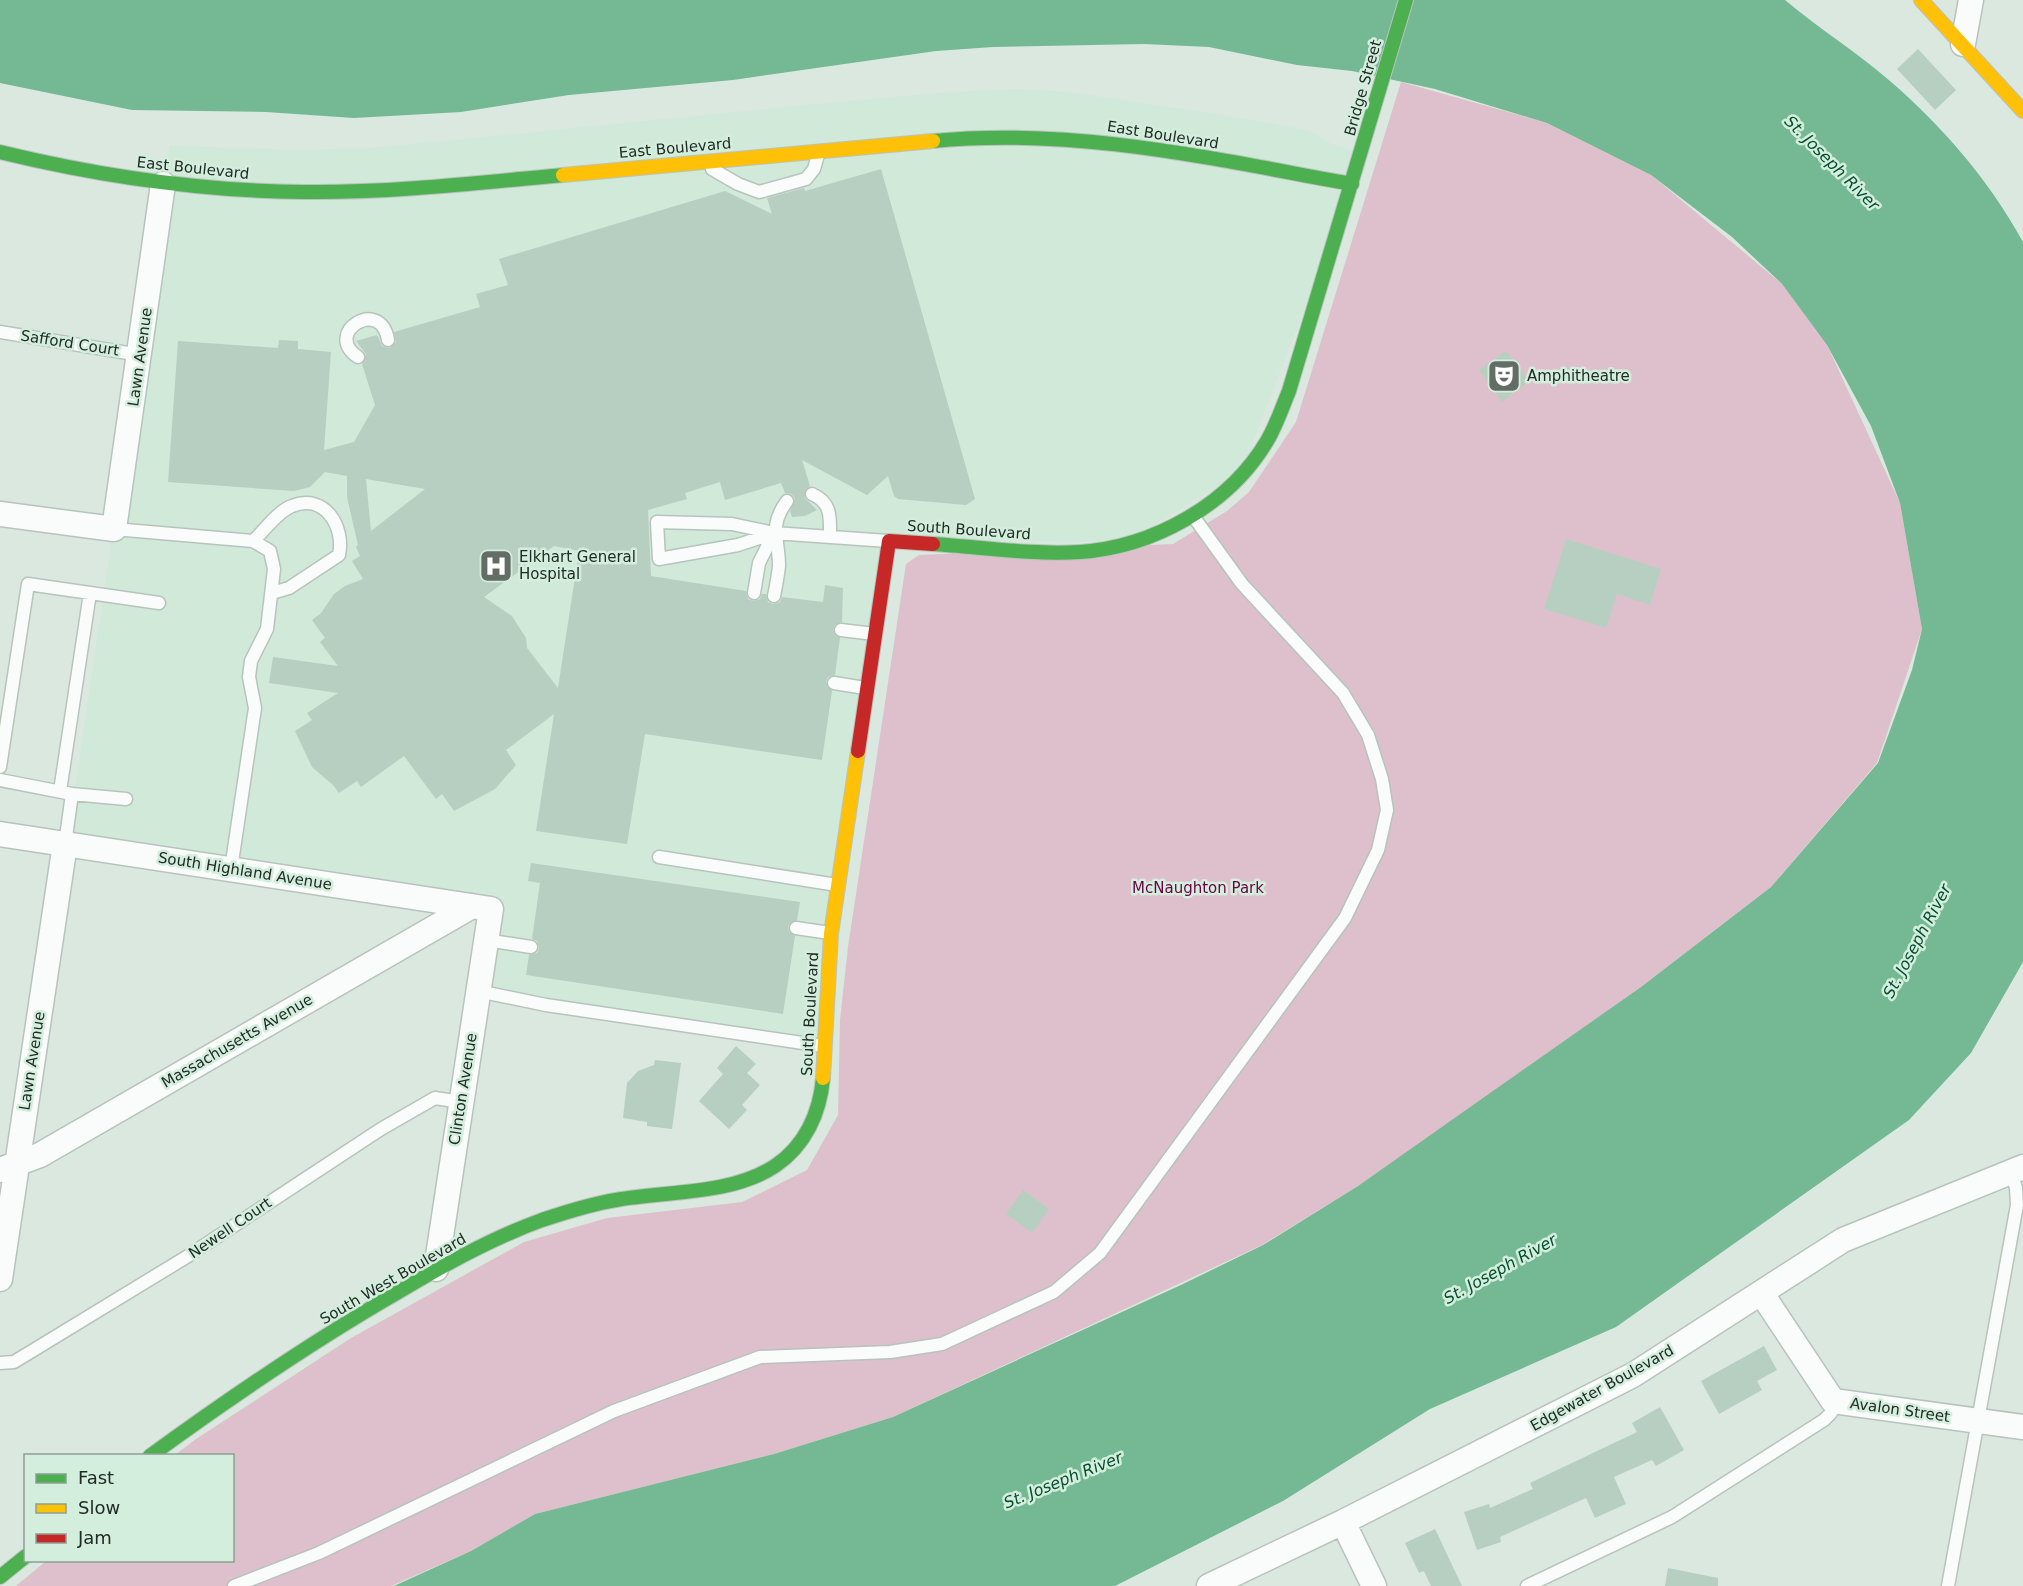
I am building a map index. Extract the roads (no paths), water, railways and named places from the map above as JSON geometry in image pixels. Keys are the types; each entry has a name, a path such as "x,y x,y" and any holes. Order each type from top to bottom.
{"street":[{"name":"Bridge Street","path":"1352,184 1406,0"},
{"path":"1922,0 2023,111"},
{"path":"1963,45 1971,0"},
{"name":"East Boulevard","path":"0,152 62,167 163,184 264,192 466,184 993,137 1072,138 1132,146 1352,184"},
{"name":"Lawn Avenue","path":"114,529 163,184"},
{"name":"South Boulevard","path":"806,1135 815,1116 822,1087 831,934 889,541 1052,552 1089,552 1156,535 1193,516 1242,473 1262,448 1274,427 1289,391 1352,184"},
{"path":"0,514 114,529"},
{"name":"South Highland Avenue","path":"0,834 481,908"},
{"name":"Lawn Avenue","path":"0,1279 8,1166 65,844"},
{"name":"Massachusetts Avenue","path":"8,1166 40,1155 481,908"},
{"name":"Clinton Avenue","path":"436,1269 486,940 481,908"},
{"name":"South West Boulevard","path":"151,1454 248,1384 436,1269 519,1228 554,1215 624,1198 746,1179 772,1168 791,1154 806,1135"},
{"name":"Edgewater Boulevard","path":"1209,1586 1343,1522 1633,1375 1843,1240 2017,1169"},
{"name":"Avalon Street","path":"1762,1294 1833,1401 2023,1427"},
{"path":"1343,1522 1374,1586"},
{"path":"0,1577 24,1558"}],"lane":[{"path":"700,162 738,184 759,192 806,179 814,169 819,152"},
{"path":"358,357 349,348 347,336 349,330 358,321 372,319 378,322 384,327 388,340"},
{"name":"Safford Court","path":"0,332 140,355"},
{"path":"812,494 822,499 830,509 830,537"},
{"path":"774,596 779,566 774,533 777,514 787,501"},
{"path":"253,541 290,506 307,503 321,507 335,521 342,539 339,555 289,588 272,592"},
{"path":"234,1586 319,1553 614,1411 760,1357 890,1352 942,1344 1054,1292 1100,1253 1345,918 1378,850 1387,810 1382,778 1368,735 1343,693 1242,584 1193,516"},
{"path":"774,533 738,545 659,559 657,522 732,524 774,533 889,541"},
{"path":"114,529 253,541 265,547 273,559 272,592 267,629 250,669 250,684 255,708 231,869"},
{"path":"754,592 759,563 774,533"},
{"path":"0,767 28,584 159,603"},
{"path":"65,844 66,792 90,593"},
{"path":"841,630 875,634"},
{"path":"834,682 867,688"},
{"path":"0,780 66,792 126,799"},
{"path":"659,857 838,885"},
{"path":"796,928 831,934"},
{"path":"486,940 531,947"},
{"path":"478,991 546,1005 824,1047"},
{"name":"Newell Court","path":"0,1363 14,1362 188,1256 381,1129 435,1098 460,1101"},
{"path":"1948,1586 2017,1204 2017,1169"},
{"path":"1527,1586 1671,1516 1824,1420 1832,1413 1833,1401"}],"water":[{"name":"St. Joseph River","path":"0,0 1785,0 1877,70 1929,117 1980,176 2023,242 2023,962 1971,1053 1909,1120 1616,1327 1430,1409 1283,1501 1115,1586 394,1586 471,1551 535,1514 774,1454 893,1417 1183,1284 1263,1245 1358,1186 1641,987 1771,887 1878,763 1912,670 1922,629 1900,503 1871,426 1827,345 1782,284 1732,237 1651,175 1547,123 1435,89 1352,71 1297,65 1209,47 1144,44 993,47 936,51 733,80 569,95 461,112 354,118 266,112 132,110 0,83"}],"place":[{"name":"Amphitheatre","path":"1504,376"},
{"name":"Elkhart General Hospital","path":"496,566"}],"park label":[{"name":"McNaughton Park","path":"1198,888"}]}
